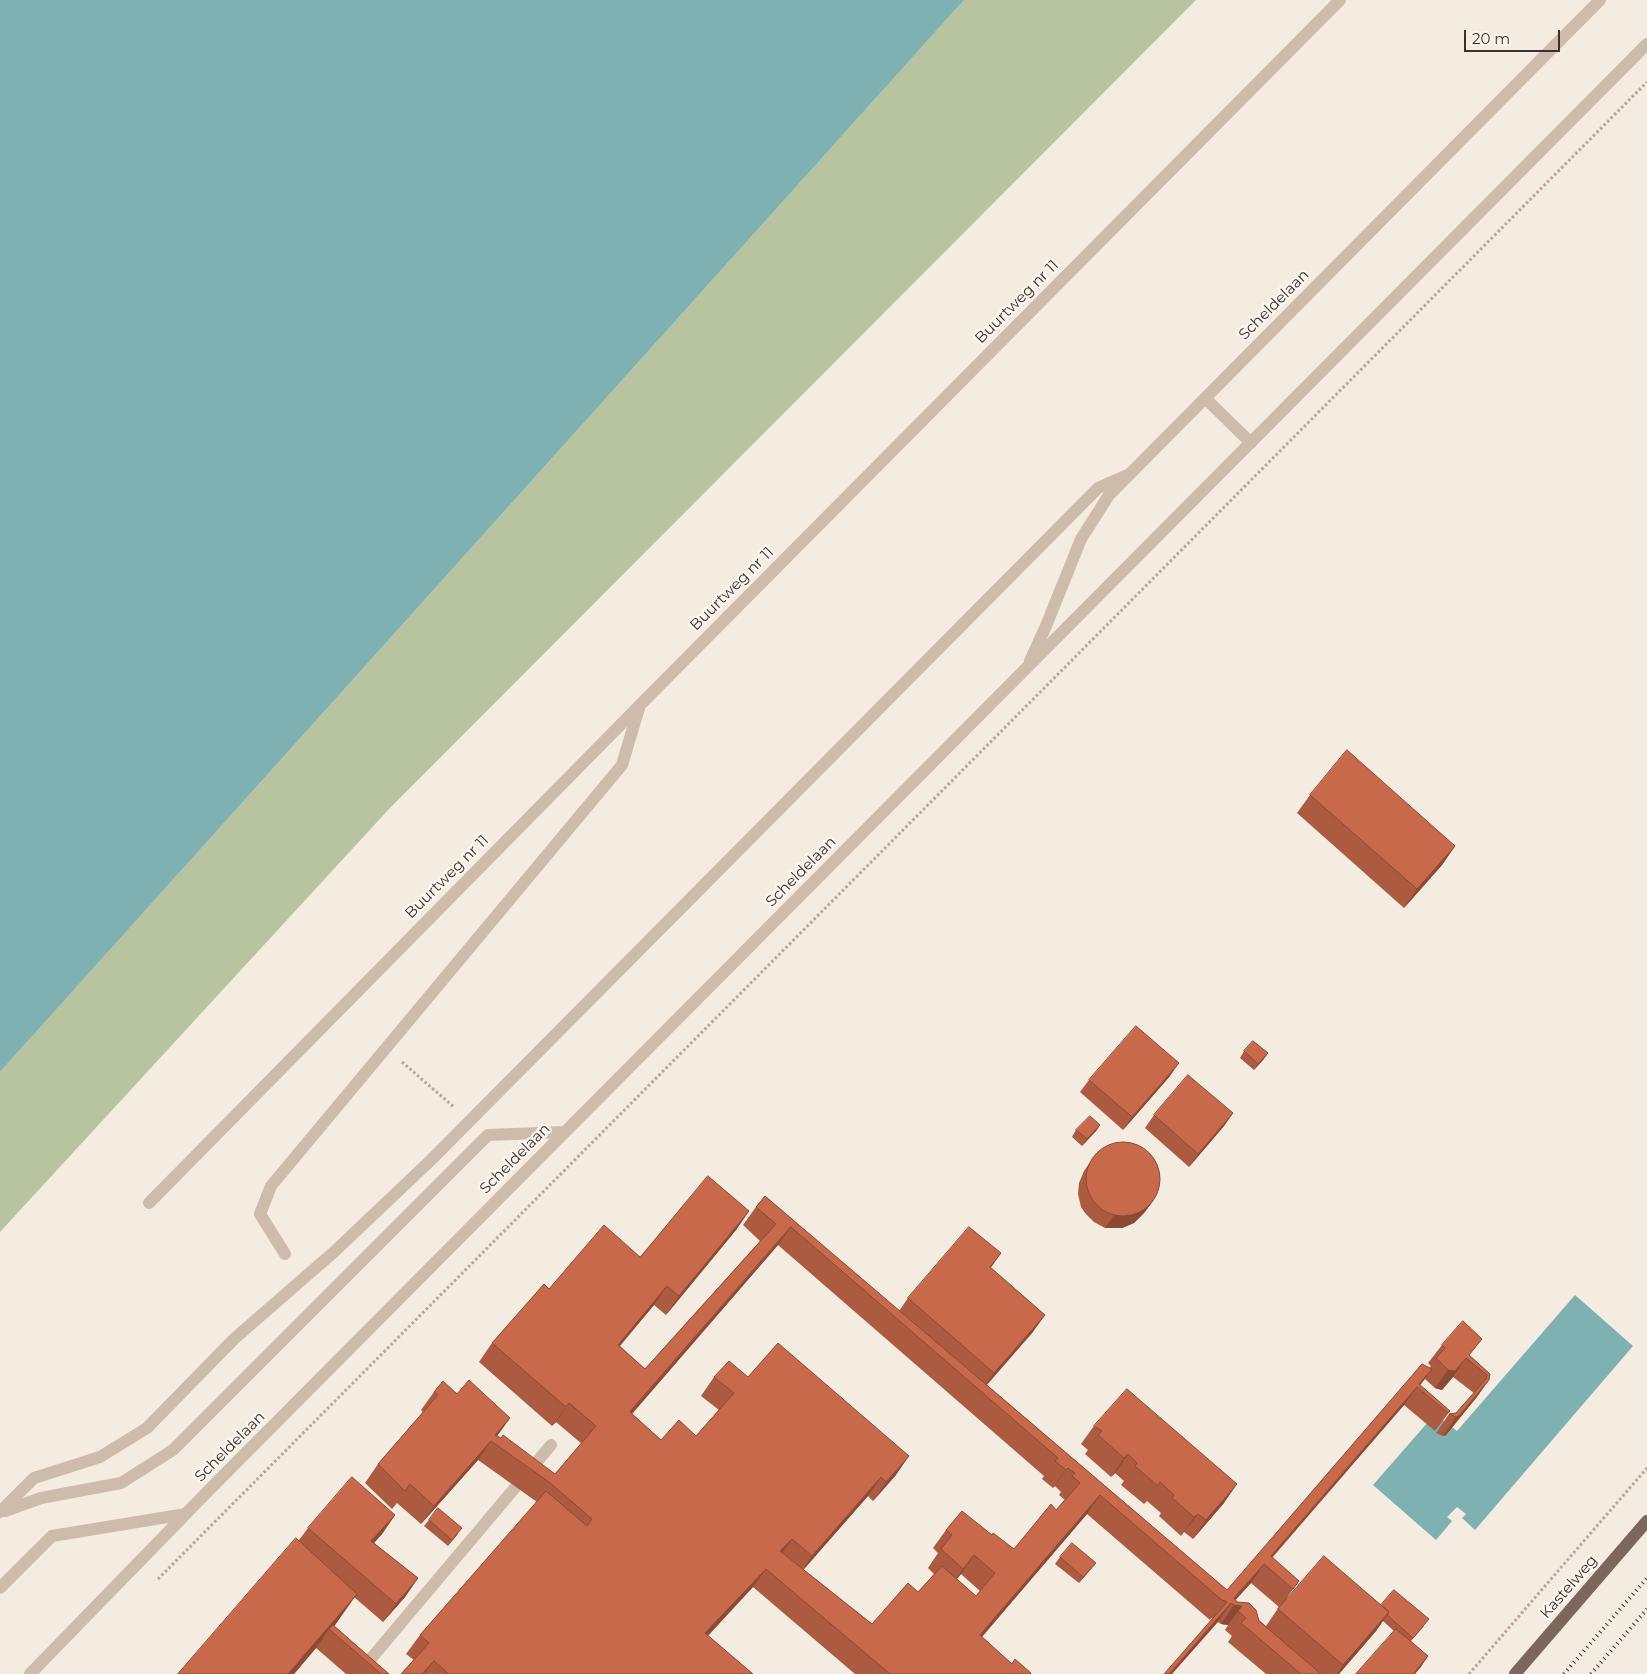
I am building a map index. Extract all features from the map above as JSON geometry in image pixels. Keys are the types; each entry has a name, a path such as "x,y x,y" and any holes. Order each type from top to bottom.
{"main road":[{"name":"Kastelweg","path":"1515,1674 1647,1521"}],"lane":[{"name":"Buurtweg nr 11","path":"149,1203 1340,0"},
{"name":"Scheldelaan","path":"1025,670 1046,626 1081,539 1109,495 1600,0"},
{"name":"Scheldelaan","path":"30,1674 186,1514 1647,44"},
{"path":"1205,398 1251,443"},
{"path":"0,1512 34,1478 100,1457 147,1428 234,1339 335,1251 431,1160 1098,488 1130,474"},
{"path":"285,1254 260,1214 271,1186 622,765 639,706"},
{"path":"0,1512 41,1498 121,1483 173,1450 488,1135 565,1132"},
{"path":"358,1674 551,1445"},
{"path":"0,1588 52,1536 186,1514"}],"path":[{"path":"153,1584 1647,82"},
{"path":"1469,1674 1647,1468"}],"green space":[{"path":"964,0 1196,0 389,809 0,1232 0,1072"}],"water":[{"path":"0,0 964,0 0,1072"},
{"path":"1575,1295 1633,1346 1475,1530 1462,1518 1466,1514 1457,1507 1447,1517 1452,1521 1436,1540 1373,1485 1435,1414 1457,1431"}],"building":[{"path":"1347,750 1455,846 1417,889 1310,795"},
{"path":"1136,1026 1179,1063 1132,1117 1089,1080"},
{"path":"1253,1041 1268,1053 1258,1064 1244,1051"},
{"path":"1188,1075 1233,1113 1198,1154 1154,1115"},
{"path":"1090,1116 1100,1125 1087,1139 1076,1130"},
{"path":"1123,1142 1137,1145 1149,1153 1157,1165 1160,1179 1157,1193 1149,1205 1137,1213 1123,1216 1109,1213 1097,1205 1089,1193 1086,1179 1089,1165 1097,1153 1109,1145"},
{"path":"708,1176 749,1211 679,1296 667,1286 618,1345 645,1369 776,1224 756,1207 765,1196 1227,1590 1422,1364 1432,1369 1419,1384 1450,1411 1448,1413 1417,1387 1271,1556 1299,1581 1293,1589 1264,1564 1234,1598 1237,1602 1249,1603 1256,1610 1259,1621 1321,1674 1301,1674 1241,1623 1246,1618 1238,1611 1242,1606 1231,1603 1169,1674 1164,1674 1227,1602 1223,1601 1100,1495 980,1635 1012,1664 1015,1659 1030,1674 890,1674 766,1569 705,1633 753,1674 449,1674 434,1661 422,1674 401,1674 429,1643 420,1635 546,1491 587,1526 592,1519 549,1482 491,1441 434,1506 410,1484 405,1491 378,1464 438,1395 434,1392 443,1381 457,1394 469,1380 510,1418 495,1435 501,1438 503,1435 555,1474 596,1426 569,1403 566,1407 492,1343 544,1284 549,1289 604,1225 640,1257","holes":["791,1227 1058,1458 1055,1461 1066,1470 1068,1468 1075,1473 1072,1476 1080,1483 1056,1510 1051,1504 1014,1549 993,1533 992,1535 962,1511 946,1530 952,1535 941,1549 963,1569 974,1555 995,1573 976,1596 942,1566 918,1592 908,1583 872,1624 780,1551 792,1539 812,1556 881,1477 886,1482 909,1456 778,1343 748,1377 729,1361 714,1377 734,1393 696,1436 679,1420 661,1440 630,1412"]},
{"path":"969,1227 1001,1253 990,1267 1045,1315 994,1373 908,1298"},
{"path":"1463,1321 1482,1339 1469,1355 1490,1374 1489,1380 1459,1416 1456,1417 1449,1414 1456,1413 1486,1379 1487,1375 1466,1358 1455,1371 1448,1370 1436,1358 1445,1348 1442,1345"},
{"path":"1127,1389 1237,1484 1206,1520 1198,1514 1194,1517 1172,1498 1174,1495 1160,1482 1158,1486 1135,1466 1137,1463 1128,1454 1124,1458 1098,1435 1102,1431 1094,1426"},
{"path":"352,1477 395,1515 371,1541 418,1578 396,1604 308,1528"},
{"path":"438,1508 462,1528 452,1540 429,1520"},
{"path":"296,1538 357,1594 288,1674 178,1674"},
{"path":"1072,1543 1096,1563 1083,1577 1060,1557"},
{"path":"1324,1556 1389,1612 1343,1665 1278,1609"},
{"path":"1394,1590 1429,1619 1413,1638 1387,1615 1389,1612 1381,1605"},
{"path":"333,1625 389,1674 381,1674 329,1629"},
{"path":"1396,1629 1428,1656 1413,1674 1356,1674"}],"railway":[{"path":"1564,1674 1647,1578"},
{"path":"1591,1674 1647,1609"}]}
